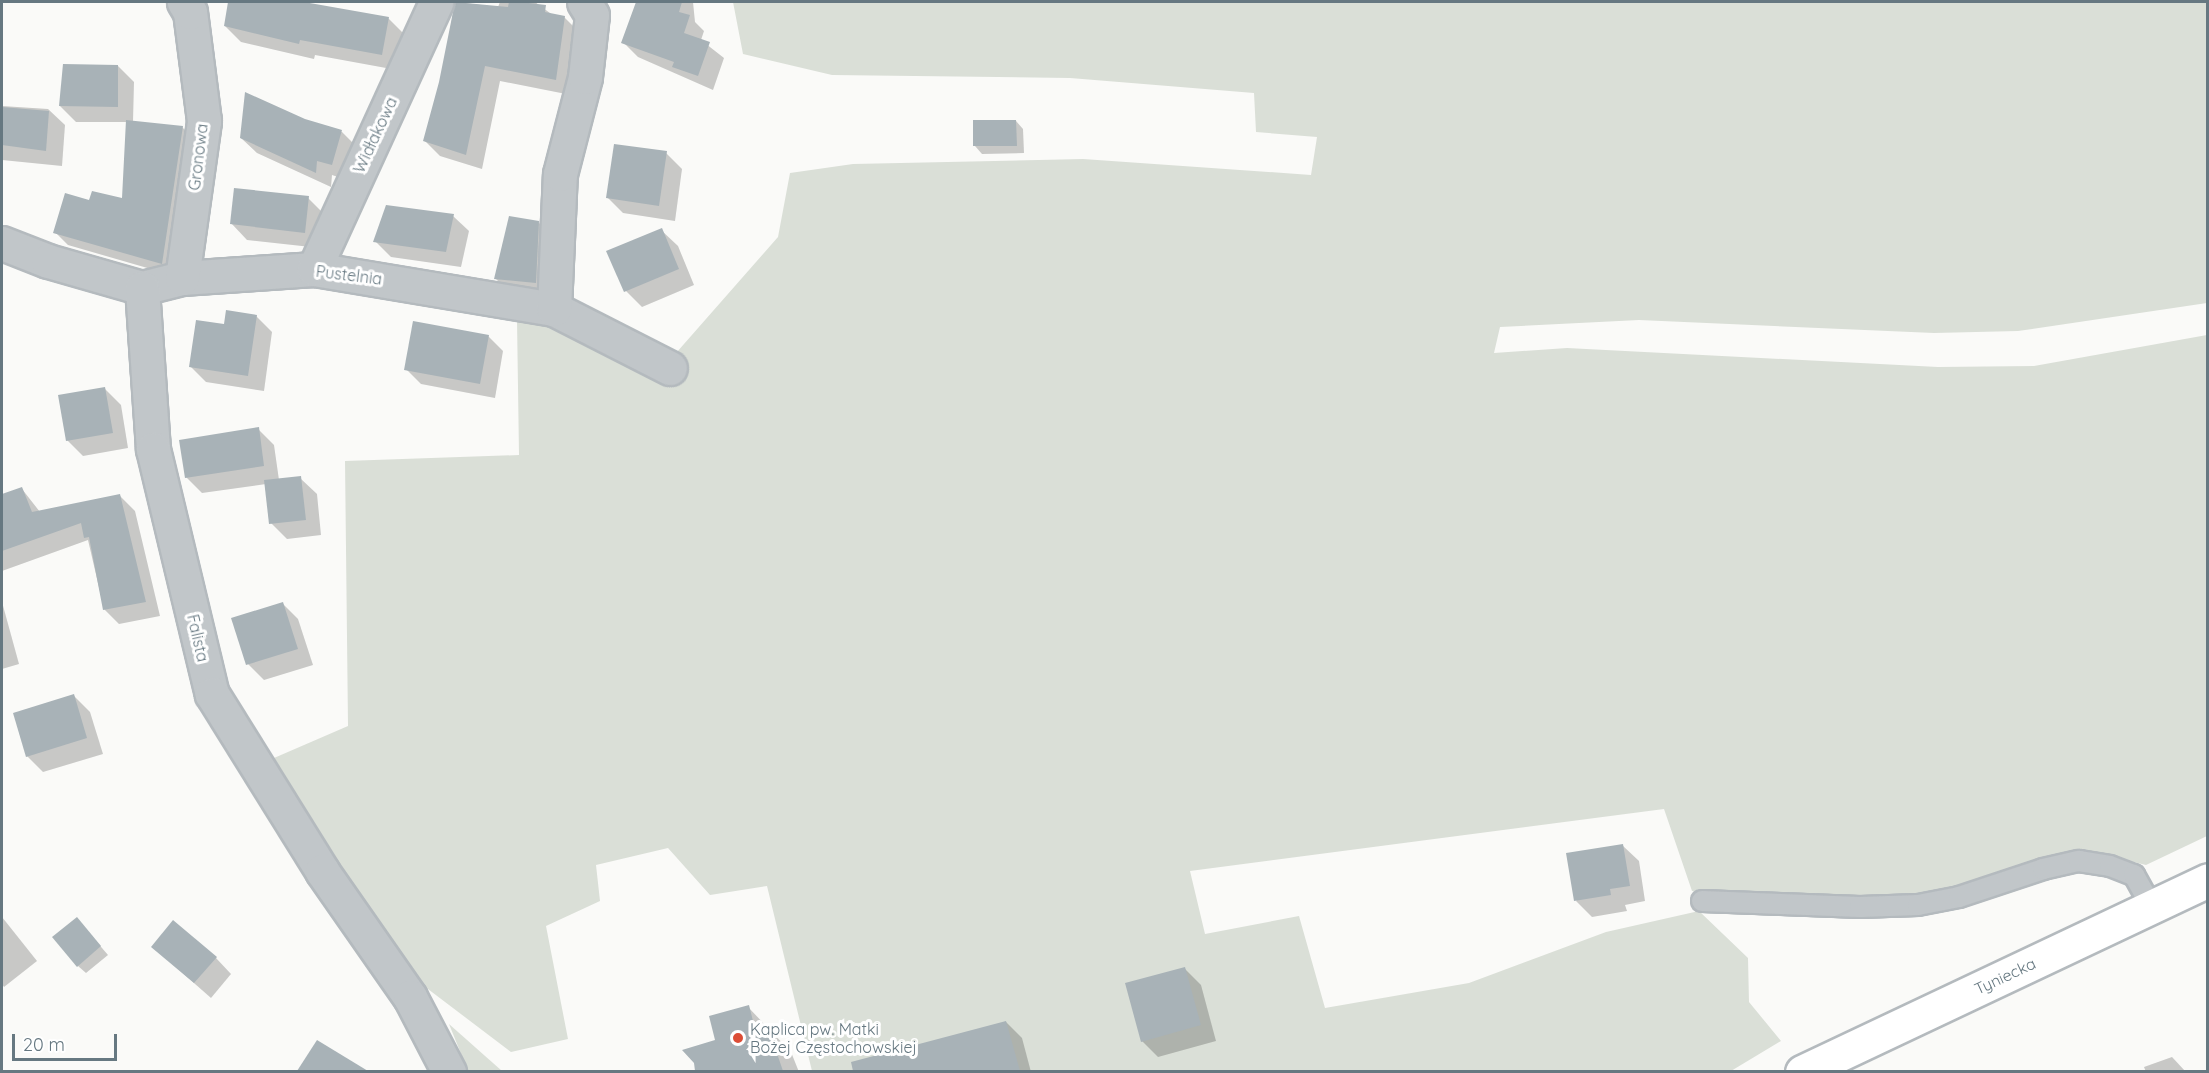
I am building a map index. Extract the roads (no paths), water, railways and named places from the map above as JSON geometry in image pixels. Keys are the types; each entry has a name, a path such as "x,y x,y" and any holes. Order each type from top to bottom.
{"street":[{"name":"Gronowa","path":"182,278 204,122 190,12 184,2"},
{"name":"Widłakowa","path":"314,269 436,2"},
{"path":"554,309 560,174 585,76 592,15 584,2"},
{"path":"2,243 48,261 142,288"},
{"name":"Pustelnia","path":"142,288 182,278 314,269 554,309 670,368"},
{"name":"Falista","path":"142,288 153,449 212,694 322,871 410,998 448,1071"},
{"name":"Tyniecka","path":"1802,1071 2208,880"}],"lane":[{"path":"1702,901 1860,907 1918,905 1959,897 2043,869 2079,861 2110,866 2134,875 2152,906"}],"place":[{"name":"Kaplica pw. Matki Bożej Częstochowskiej","path":"738,1038"}]}
